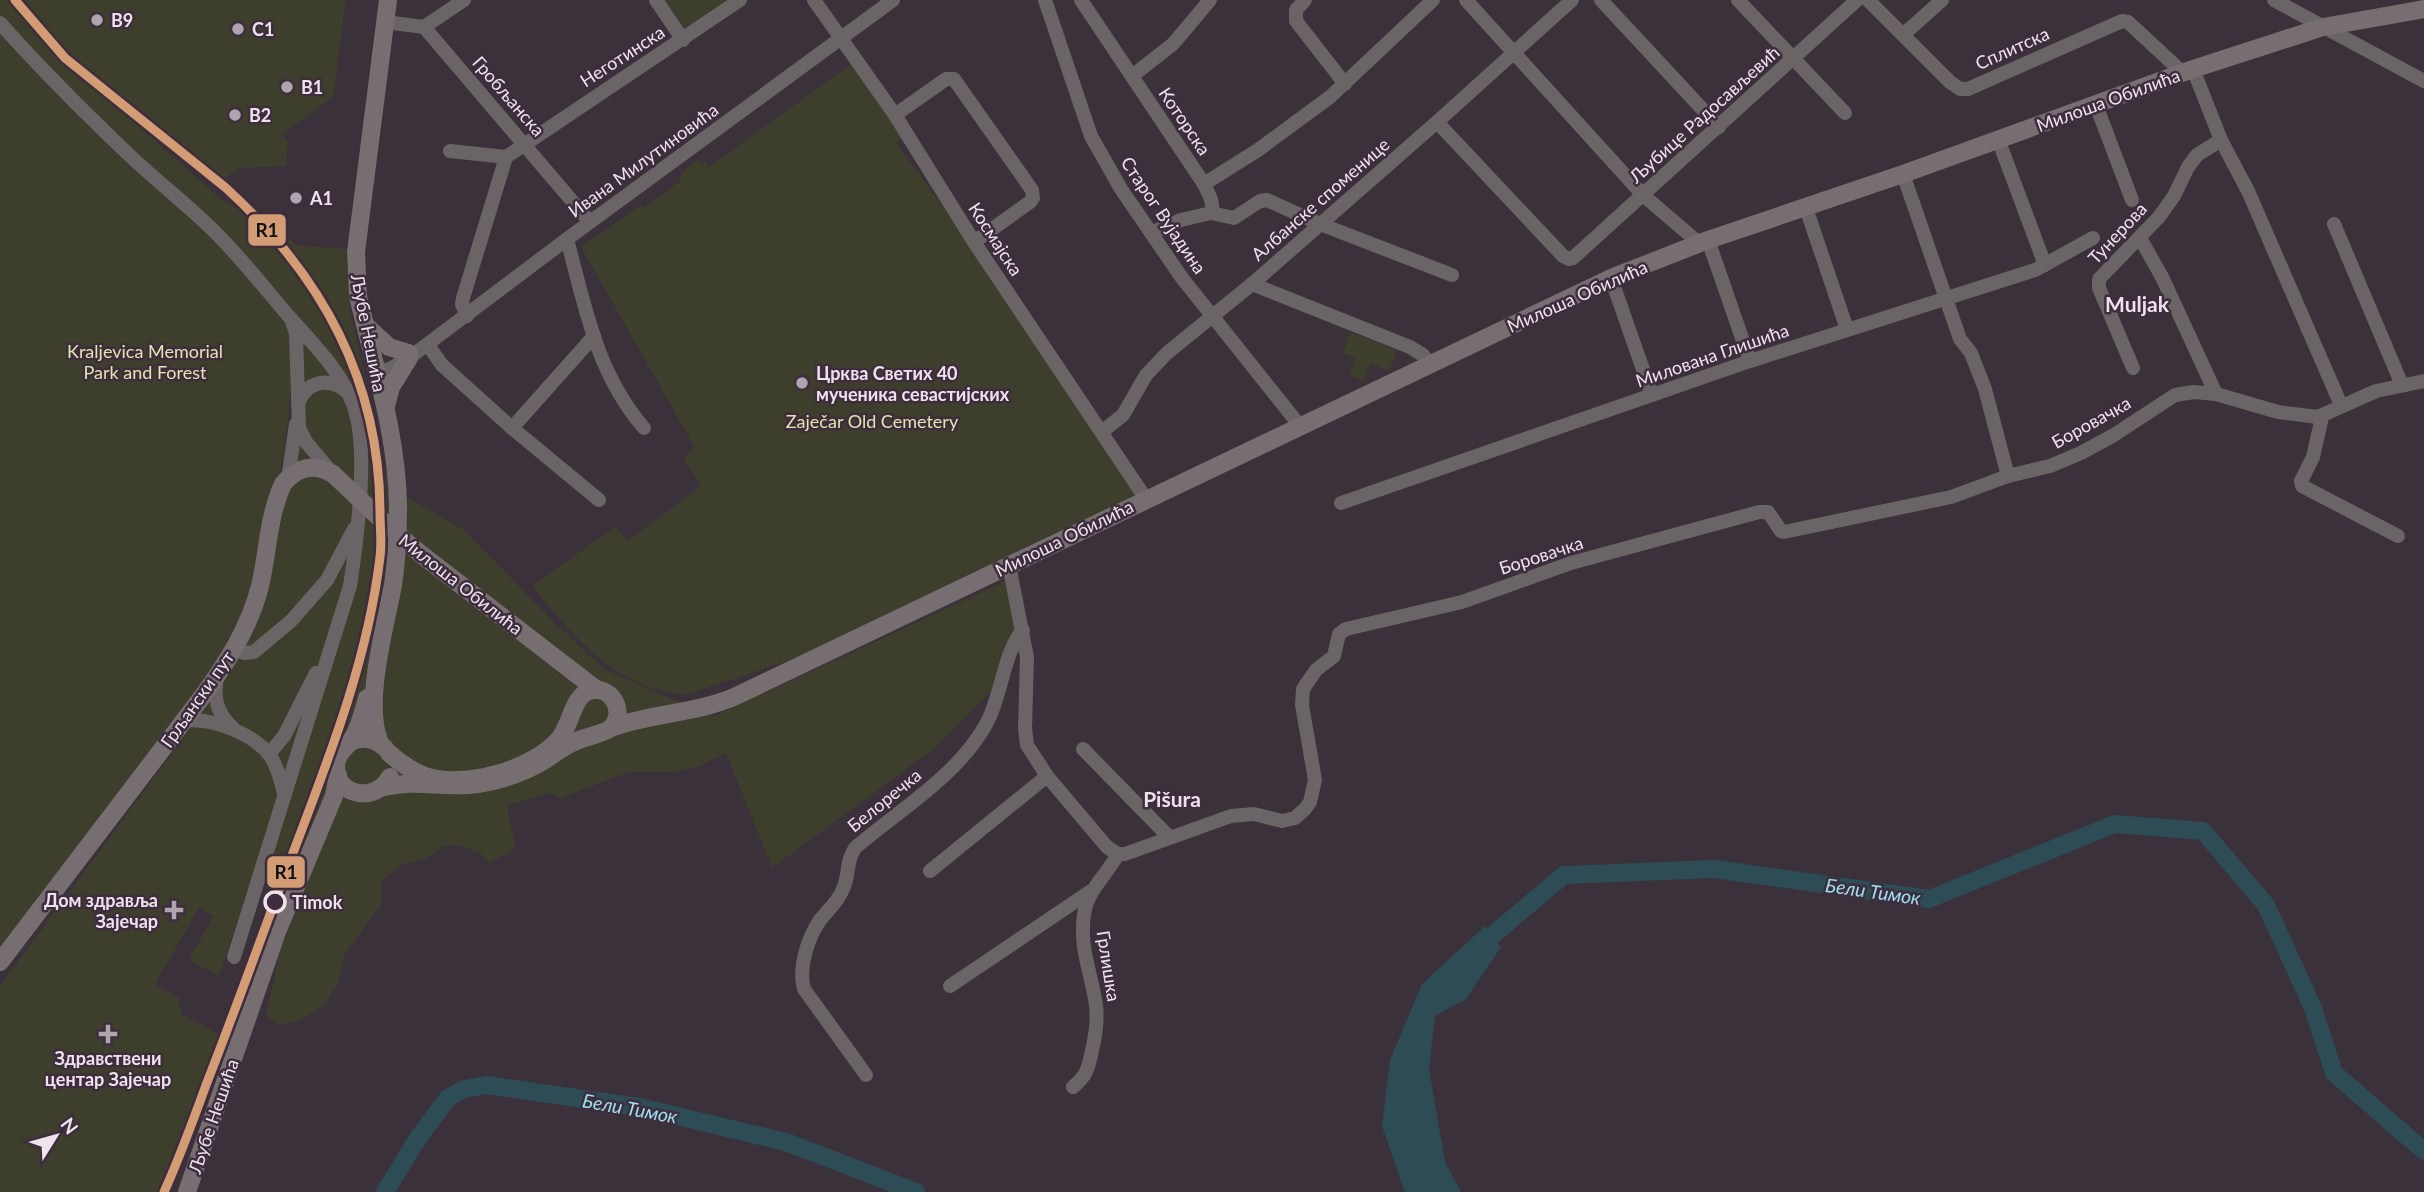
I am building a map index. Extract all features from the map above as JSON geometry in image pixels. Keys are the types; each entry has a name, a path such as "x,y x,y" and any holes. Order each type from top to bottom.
{"main road":[{"name":"Љубе Нешића","path":"385,624 396,556 398,509 394,456 356,284 356,252 387,0"},
{"name":"Милоша Обилића","path":"611,728 639,719 721,703 768,682 1611,278 1704,242 1903,174 2188,71 2323,27 2424,9"},
{"path":"365,325 388,347 416,352 391,387 385,410"},
{"path":"288,478 307,467 319,468 333,474"},
{"name":"Милоша Обилића","path":"333,474 422,555 605,694 636,708 663,711 705,703 768,682"},
{"name":"Грљански пут","path":"0,962 217,676 246,626 257,597 279,492 288,478"},
{"path":"350,742 364,738 385,748 406,767 426,776 450,779 491,775 522,765 546,751 560,738 584,694 605,694 618,712 611,728 568,744 531,768 496,780 453,785 415,782 384,787 363,795 346,788 338,775 338,758 350,742 362,716 385,624"},
{"path":"384,787 392,772 385,748 374,726 372,707 385,624"},
{"name":"Милоша Обилића","path":"533,641 565,678 575,709"},
{"path":"575,709 580,727 593,733"},
{"name":"Љубе Нешића","path":"187,1192 296,883 334,796 338,775"},
{"name":"Љубе Нешића","path":"296,883 332,816 339,808 363,795"}],"street":[{"path":"437,0 440,16"},
{"path":"385,22 424,27 464,0"},
{"path":"656,0 682,40"},
{"name":"Неготинска","path":"506,157 740,0"},
{"name":"Космајска","path":"814,0 895,115 974,242 1146,499"},
{"name":"Ивана Милутиновића","path":"375,367 386,357 416,352 467,316 567,239 893,0"},
{"name":"Старог Вујадина","path":"1045,0 1091,136 1121,189 1213,316 1300,426"},
{"name":"Которска","path":"1081,0 1204,184 1213,205 1211,213"},
{"path":"1132,76 1173,44 1210,0"},
{"path":"1305,0 1296,10 1296,21 1345,84"},
{"path":"1204,184 1279,135 1345,84 1433,0"},
{"path":"1466,0 1643,195 1704,242 1750,361"},
{"name":"Албанске споменице","path":"1103,431 1129,408 1146,375 1154,366 1252,284 1572,0"},
{"path":"1601,0 1719,127"},
{"path":"1738,0 1845,113"},
{"name":"Љубице Радосављевић","path":"1437,122 1563,256 1569,259 1577,256 1857,0"},
{"name":"Сплитска","path":"1868,0 1950,82 1964,89 2122,21 2128,22 2188,71"},
{"path":"1903,36 1942,0"},
{"path":"2274,0 2424,80"},
{"path":"0,23 41,69 218,236 330,366 353,404 359,432 358,522 350,586 234,957"},
{"name":"Гробљанска","path":"424,27 590,222"},
{"path":"2188,71 2248,191 2341,405"},
{"path":"895,115 952,78 957,80 1032,190 1033,198 1030,202 974,242"},
{"path":"2096,105 2132,200"},
{"path":"1998,139 2045,265"},
{"name":"Тунерова","path":"2133,369 2098,284 2102,276 2140,238 2174,196 2192,161 2202,150 2221,140"},
{"path":"450,151 506,157 463,299 462,304 467,316"},
{"path":"1903,174 1960,339 1971,354 1985,389 2008,476"},
{"path":"1151,233 1173,222 1211,213 1234,219 1260,201 1267,200 1320,224 1452,275"},
{"path":"1806,208 1847,329"},
{"path":"2334,224 2402,385"},
{"name":"Милована Глишића","path":"1341,503 1750,361 2045,265 2094,238"},
{"path":"2140,238 2162,277 2216,394"},
{"path":"567,239 594,336 621,399 644,428"},
{"path":"1611,278 1652,395"},
{"path":"1252,284 1410,347 1430,363"},
{"path":"290,317 296,334 299,428 303,438 333,474"},
{"path":"512,428 594,336"},
{"path":"416,352 442,365 512,428 599,500"},
{"path":"2398,536 2302,486 2301,481 2313,457 2322,417 2341,405 2376,391 2424,381"},
{"path":"288,478 301,396 314,384 333,383 347,392"},
{"name":"Боровачка","path":"1118,854 1231,816 1254,814 1282,821 1295,818 1305,809 1310,802 1315,780 1302,705 1303,689 1316,670 1334,656 1339,634 1346,629 1462,602 1571,564 1759,512 1768,512 1781,531 1790,532 1951,497 2008,476 2050,466 2081,453 2129,426 2175,395 2216,394 2278,412 2322,417"},
{"path":"233,649 245,653 254,652 297,614 327,580 358,522"},
{"path":"1009,565 1027,657 1026,739 1030,751 1047,776 1107,847 1118,854"},
{"name":"Белоречка","path":"866,1075 804,989 802,971 809,942 820,922 843,892 848,858 855,848 933,786 971,747 984,729 998,697 1014,647 1023,630"},
{"path":"269,754 284,736 334,638"},
{"path":"217,676 215,694 223,718 269,754 278,771 284,795"},
{"path":"184,721 204,720 234,729"},
{"path":"1083,749 1169,838"},
{"path":"930,871 1047,776"},
{"name":"Грлишка","path":"1073,1087 1087,1072 1097,1022 1082,937 1084,913 1087,898 1113,865 1118,854"},
{"path":"950,986 1093,890"}],"green space":[{"name":"Kraljevica Memorial Park and Forest","path":"0,0 11,0 65,61 222,200 239,209 262,230 272,227 297,245 346,249 350,310 390,487 464,530 604,669 713,717 1006,581 1017,628 994,688 935,748 772,868 726,753 700,766 675,772 629,772 560,798 551,793 508,805 509,822 516,844 510,853 489,862 479,852 458,845 442,847 426,859 402,864 381,882 381,905 344,955 339,981 325,1005 302,1019 279,1026 266,1015 280,952 304,890 276,873 256,866 219,976 191,962 191,956 213,916 199,908 155,984 180,999 177,1004 182,1008 180,1013 221,1035 177,1155 160,1192 0,1192 0,986 221,687 258,623 301,381 288,328 292,355 289,415 280,474 249,598 214,668 0,950"},
{"path":"20,0 346,0 333,97 282,134 288,142 286,166 239,168 221,181 67,56"},
{"path":"664,0 724,0 727,4 684,35"},
{"name":"Zaječar Old Cemetery","path":"854,62 904,138 896,143 961,230 1136,492 1136,497 799,657 688,694 663,691 639,683 599,658 532,586 615,527 628,541 701,486 683,458 695,448 581,247 641,205 644,208 680,181 682,172 698,160 709,167"},
{"path":"1350,332 1397,350 1389,371 1370,363 1363,381 1349,375 1356,358 1343,353"}],"water":[{"path":"1485,926 1501,947 1466,999 1435,1016 1429,1069 1445,1162 1461,1192 1405,1192 1382,1126 1390,1060 1422,984"}],"waterway":[{"name":"Бели Тимок","path":"1474,951 1564,875 1714,869 1929,899 2115,824 2203,831 2266,905 2313,1008 2334,1073 2424,1151"},
{"name":"Бели Тимок","path":"385,1192 418,1138 448,1098 464,1089 486,1085 639,1107 786,1142 916,1192"}],"transit line":[{"name":"R1","path":"15,0 65,58 226,188 291,257 339,334 357,375 369,419 377,465 380,557 373,601 351,689 323,774 164,1192"}],"place":[{"name":"B9","path":"97,20"},
{"name":"C1","path":"238,29"},
{"name":"B1","path":"287,87"},
{"name":"B2","path":"235,115"},
{"name":"A1","path":"296,198"},
{"name":"Црква Светих 40 мученика севастијских","path":"802,383"},
{"name":"Timok","path":"275,902"},
{"name":"Дом здравља Зајечар","path":"174,910"},
{"name":"Здравствени центар Зајечар","path":"108,1034"}],"district":[{"name":"Muljak","path":"2137,303"},
{"name":"Pišura","path":"1172,798"}]}
